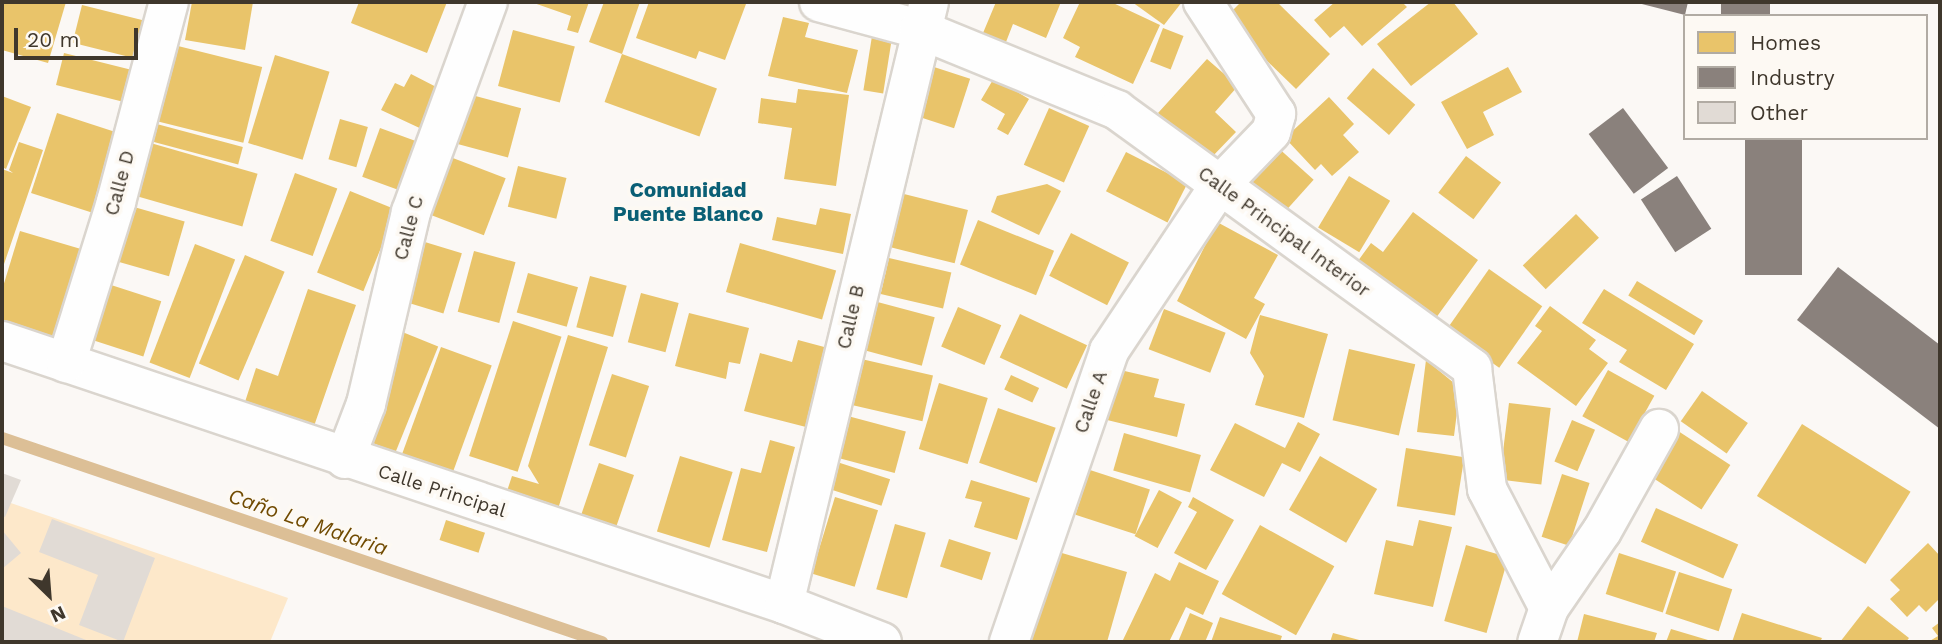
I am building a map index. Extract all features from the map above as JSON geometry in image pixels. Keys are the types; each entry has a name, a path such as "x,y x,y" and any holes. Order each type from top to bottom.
{"street":[{"name":"Calle D","path":"66,363 116,202 169,2"},
{"name":"Calle C","path":"345,458 366,404 411,212 488,2"},
{"name":"Calle Principal Interior","path":"819,2 924,16 1117,110 1472,368 1487,489 1543,625"},
{"name":"Calle A","path":"1009,642 1109,351 1219,186 1271,132 1276,114 1202,2"},
{"name":"Calle B","path":"784,604 924,16"},
{"name":"Calle Principal","path":"2,341 784,604 882,642"},
{"path":"1543,625 1602,531 1659,429"}],"shaded area":[{"path":"2,500 288,598 270,642 2,642"}],"building: Homes":[{"path":"2,2 66,2 48,63 2,50"},
{"path":"192,2 253,2 245,50 185,40"},
{"path":"359,2 447,2 427,53 351,23"},
{"path":"531,2 589,2 578,33 567,30 571,16"},
{"path":"604,2 640,2 622,54 589,42"},
{"path":"649,2 746,4 725,60 699,51 696,59 636,38"},
{"path":"996,2 1061,2 1046,38 1013,24 1006,42 983,33"},
{"path":"1080,2 1111,2 1160,25 1133,84 1075,57 1080,47 1063,38"},
{"path":"1132,2 1182,2 1164,25"},
{"path":"1241,2 1277,2 1330,54 1296,89 1224,19"},
{"path":"1335,2 1402,2 1407,7 1362,46 1344,26 1330,38 1314,20"},
{"path":"1431,2 1453,2 1478,34 1411,86 1377,44"},
{"path":"82,5 146,21 137,59 73,43"},
{"path":"783,17 809,23 805,37 858,50 847,93 768,76"},
{"path":"1163,28 1184,36 1171,69 1150,62"},
{"path":"513,30 575,47 560,103 498,86"},
{"path":"872,36 892,39 883,93 863,90"},
{"path":"170,44 262,67 243,143 151,120"},
{"path":"64,53 130,69 122,101 56,85"},
{"path":"622,54 717,89 699,136 605,102"},
{"path":"275,55 330,72 303,160 248,143"},
{"path":"1207,59 1238,86 1215,112 1236,132 1209,160 1158,113"},
{"path":"934,67 970,79 954,128 918,116"},
{"path":"1508,67 1522,92 1483,112 1494,135 1467,149 1441,102"},
{"path":"1373,68 1415,105 1389,135 1347,98"},
{"path":"411,74 446,92 426,131 381,110 395,83 404,87"},
{"path":"994,78 1029,99 1008,135 997,129 1005,114 981,100"},
{"path":"798,89 849,95 836,186 784,179 792,128 758,123 761,98 796,103"},
{"path":"468,94 521,108 508,157 455,143"},
{"path":"2,96 31,107 6,169 2,167"},
{"path":"1329,97 1354,124 1343,135 1359,152 1332,176 1321,164 1315,170 1285,138"},
{"path":"1049,108 1089,126 1064,183 1024,165"},
{"path":"57,113 121,134 95,214 31,193"},
{"path":"340,119 368,127 356,167 328,159"},
{"path":"153,123 243,147 238,164 148,140"},
{"path":"380,128 416,141 398,190 362,177"},
{"path":"19,142 43,150 2,270 2,169 13,173 9,170"},
{"path":"147,142 258,174 242,227 132,195"},
{"path":"1275,145 1314,180 1280,217 1242,182"},
{"path":"1126,152 1187,183 1168,223 1106,191"},
{"path":"445,155 506,178 484,235 423,212"},
{"path":"1466,156 1501,182 1473,219 1438,193"},
{"path":"518,166 567,178 556,219 508,207"},
{"path":"295,173 337,188 313,256 270,241"},
{"path":"1349,176 1390,201 1359,252 1318,227"},
{"path":"1047,184 1061,191 1039,235 991,212 997,196"},
{"path":"350,191 396,210 363,291 317,273"},
{"path":"900,193 968,210 955,263 887,246"},
{"path":"127,205 185,222 169,276 111,260"},
{"path":"820,208 851,214 843,254 772,240 777,217 816,225"},
{"path":"1413,212 1478,260 1433,322 1355,265 1371,243 1383,252"},
{"path":"1576,214 1599,238 1546,289 1523,265"},
{"path":"978,220 1054,251 1036,295 960,265"},
{"path":"1217,222 1278,255 1254,298 1265,304 1246,339 1177,301"},
{"path":"20,231 91,252 64,344 2,325 2,290"},
{"path":"1071,233 1129,263 1107,305 1049,276"},
{"path":"415,239 462,253 443,314 397,299"},
{"path":"740,243 836,271 822,320 726,292"},
{"path":"195,244 235,259 190,378 149,363"},
{"path":"474,251 516,262 499,323 458,312"},
{"path":"245,255 285,272 238,380 199,364"},
{"path":"889,258 951,272 943,308 881,294"},
{"path":"1489,269 1542,306 1499,368 1446,330"},
{"path":"528,273 578,287 567,327 517,312"},
{"path":"590,276 627,286 613,337 576,327"},
{"path":"1637,281 1703,321 1694,335 1628,296"},
{"path":"108,284 161,301 143,356 90,339"},
{"path":"308,289 356,305 313,429 244,405 256,368 278,376"},
{"path":"1604,289 1694,344 1666,390 1619,362 1627,350 1582,323"},
{"path":"641,293 679,303 665,352 628,342"},
{"path":"870,300 935,317 922,366 857,348"},
{"path":"1550,306 1596,340 1589,349 1608,363 1576,406 1517,363 1542,331 1535,326"},
{"path":"958,307 1001,325 984,365 941,347"},
{"path":"1164,309 1226,333 1210,373 1149,349"},
{"path":"689,313 749,328 740,364 729,362 726,379 675,366"},
{"path":"1020,314 1087,345 1067,389 1000,358"},
{"path":"1260,315 1328,334 1304,418 1255,405 1264,376 1250,353"},
{"path":"513,321 562,337 518,472 469,456"},
{"path":"390,327 438,346 396,452 347,433"},
{"path":"568,335 608,347 558,509 506,494 512,476 539,484 528,466"},
{"path":"798,340 828,348 806,427 744,411 760,353 792,362"},
{"path":"441,347 492,365 451,476 401,458"},
{"path":"1349,349 1415,364 1399,435 1333,420"},
{"path":"857,358 933,376 922,421 846,404"},
{"path":"1426,360 1460,388 1454,436 1417,432"},
{"path":"1116,369 1159,379 1154,397 1185,404 1177,437 1103,419"},
{"path":"1608,370 1654,396 1629,442 1582,416"},
{"path":"612,374 649,386 626,457 589,445"},
{"path":"1011,375 1039,388 1032,403 1004,390"},
{"path":"939,383 988,398 968,464 919,449"},
{"path":"1702,391 1748,423 1727,453 1681,421"},
{"path":"1509,403 1551,408 1541,485 1500,479"},
{"path":"998,408 1056,428 1037,483 979,463"},
{"path":"844,415 906,432 895,473 833,457"},
{"path":"1572,420 1595,430 1577,471 1554,461"},
{"path":"1298,422 1320,434 1300,472 1282,463 1264,497 1210,470 1235,423 1285,448"},
{"path":"1802,424 1911,492 1866,564 1757,496"},
{"path":"1675,429 1730,465 1701,509 1646,473"},
{"path":"1124,433 1201,455 1190,493 1113,470"},
{"path":"770,440 795,447 767,552 722,540 741,468 761,473"},
{"path":"1406,448 1464,457 1455,516 1397,506"},
{"path":"680,456 733,472 709,548 657,532"},
{"path":"1320,456 1377,489 1346,543 1289,510"},
{"path":"834,461 890,479 881,506 825,488"},
{"path":"599,463 634,475 616,528 581,516"},
{"path":"1090,470 1150,489 1135,534 1075,515"},
{"path":"1562,474 1590,483 1569,546 1542,537"},
{"path":"971,480 1030,498 1017,540 974,527 982,502 965,498"},
{"path":"1159,490 1182,502 1158,548 1135,536"},
{"path":"835,497 878,510 855,587 812,574"},
{"path":"1193,497 1234,520 1206,570 1174,553 1197,512 1188,507"},
{"path":"1656,508 1738,545 1723,578 1641,542"},
{"path":"446,520 485,533 479,553 440,540"},
{"path":"1419,520 1452,527 1433,607 1374,594 1386,540 1413,546"},
{"path":"895,524 926,533 907,598 876,589"},
{"path":"1260,525 1334,566 1296,635 1222,594"},
{"path":"949,539 991,553 982,580 940,567"},
{"path":"1928,543 1940,556 1940,598 1926,612 1919,605 1907,617 1890,599 1900,590 1890,580"},
{"path":"1466,545 1508,557 1487,633 1444,621"},
{"path":"1055,551 1127,572 1107,642 1028,642"},
{"path":"1619,553 1676,572 1663,612 1606,594"},
{"path":"1179,562 1219,581 1203,615 1186,607 1169,642 1122,642 1155,573 1170,581"},
{"path":"1679,572 1732,589 1719,631 1665,614"},
{"path":"1868,606 1909,638 1906,642 1840,642"},
{"path":"1190,613 1213,623 1205,642 1178,642"},
{"path":"1742,613 1822,638 1820,642 1732,642"},
{"path":"1584,614 1657,633 1654,642 1577,642"},
{"path":"1220,617 1282,636 1280,642 1211,642"},
{"path":"1940,622 1940,642 1928,642 1938,636 1932,628"},
{"path":"1671,629 1708,640 1708,642 1666,642"},
{"path":"1333,633 1363,641 1363,642 1330,642"}],"building: Industry":[{"path":"1634,2 1688,2 1683,14"},
{"path":"1721,2 1770,2 1770,14 1721,14"},
{"path":"1623,108 1668,168 1634,194 1589,134"},
{"path":"1745,140 1802,140 1802,275 1745,275"},
{"path":"1677,176 1711,229 1675,252 1641,199"},
{"path":"1838,267 1940,345 1940,429 1797,320"}],"building: Other":[{"path":"2,473 21,480 5,517 2,516"},
{"path":"52,519 155,558 123,642 79,625 98,575 39,552"},
{"path":"2,530 21,553 2,569"},
{"path":"2,606 91,642 2,642"}],"waterway":[{"name":"Caño La Malaria","path":"2,438 602,642"}],"district":[{"name":"Comunidad Puente Blanco","path":"688,202"}]}
